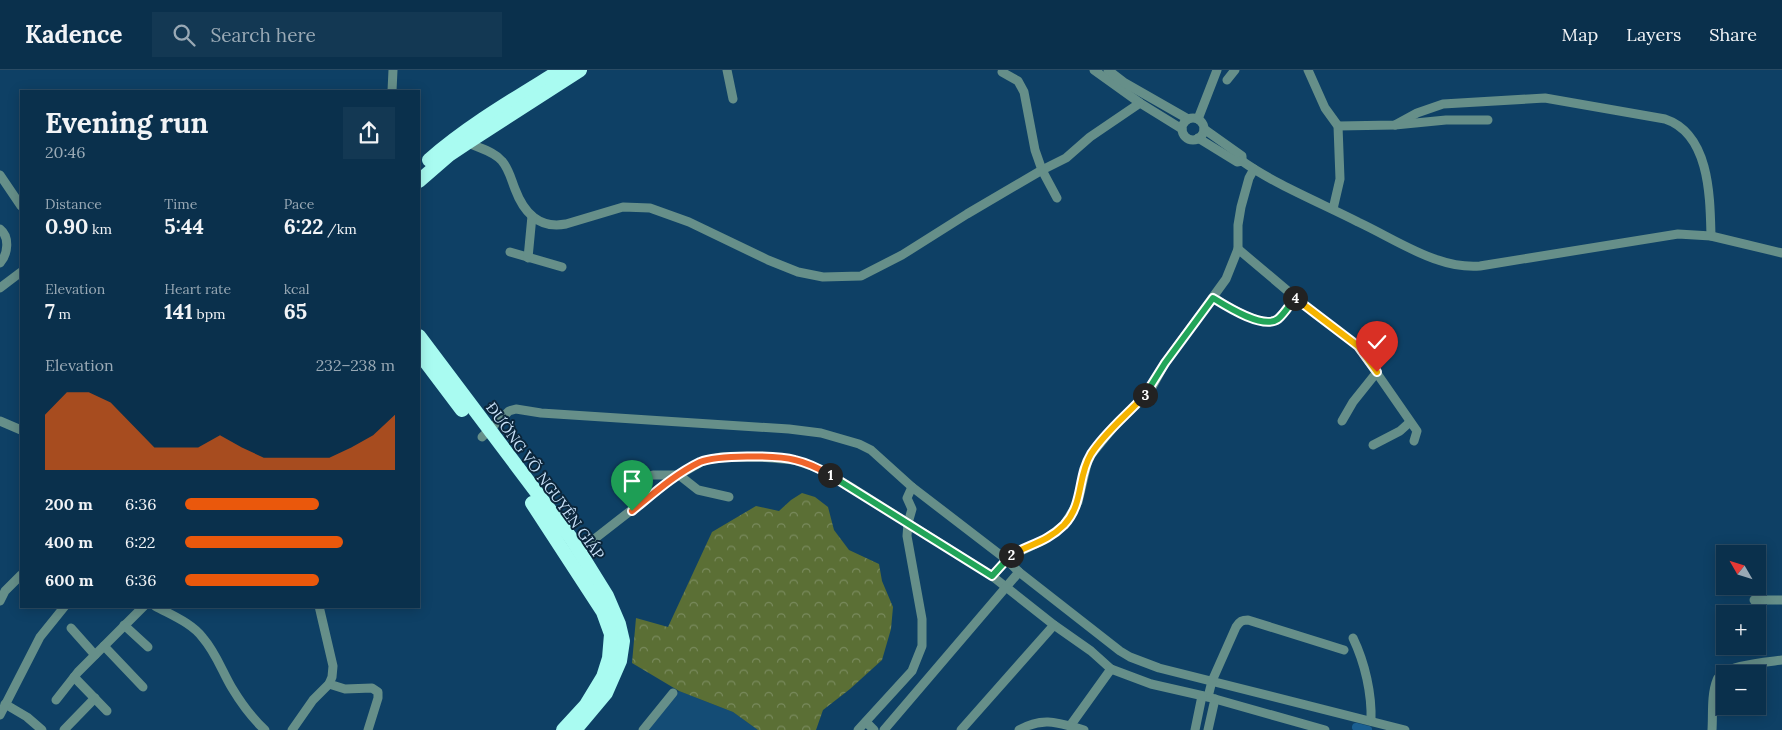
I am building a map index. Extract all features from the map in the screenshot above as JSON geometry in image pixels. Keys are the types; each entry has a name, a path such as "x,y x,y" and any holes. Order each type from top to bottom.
{"highway":[{"path":"420,180 449,156 463,140 561,70"},
{"path":"420,167 580,70"},
{"name":"ĐƯỜNG VÕ NGUYÊN GIÁP","path":"420,337 538,510 603,612 611,634 609,658 603,677 586,705 563,730"},
{"name":"ĐƯỜNG VÕ NGUYÊN GIÁP","path":"420,354 571,538 607,596 619,624 623,641 620,661 612,681 579,729"}],"street":[{"path":"392,90 393,70"},
{"path":"728,70 733,99"},
{"path":"1094,70 1140,103 1182,129 1188,138 1193,140 1202,136 1204,129 1202,121 1194,118 1188,119 1125,83 1108,70"},
{"path":"1198,119 1217,70"},
{"path":"1227,80 1235,70"},
{"path":"1308,70 1325,108 1338,126 1340,179 1333,209"},
{"path":"1002,72 1018,81 1024,92 1035,150 1042,170 1057,198"},
{"path":"1395,125 1417,113 1443,104 1545,98 1674,122 1685,130 1694,143 1705,171 1709,184 1711,236"},
{"path":"463,140 500,158 511,175 520,201 532,216 542,223 559,226 623,207 650,208 689,222 768,260 798,272 823,277 854,277 866,274 902,255 1042,170 1066,158 1090,137 1140,103"},
{"path":"1182,129 1188,119"},
{"path":"1338,126 1395,125 1446,120 1488,120"},
{"path":"1204,129 1242,156 1242,161"},
{"path":"1198,138 1237,162 1242,161 1254,169 1436,260 1467,267 1659,236 1694,234 1711,236 1782,253"},
{"path":"992,576 1016,552 1044,540 1064,525 1078,502 1091,455 1117,423 1150,391 1165,363 1226,279 1238,249 1238,225 1241,207 1247,184 1254,169"},
{"path":"0,175 20,205"},
{"path":"528,258 532,216"},
{"path":"0,229 6,236 7,249 6,256 0,264"},
{"path":"1238,249 1295,298 1358,346 1416,431 1414,441"},
{"path":"510,252 562,267"},
{"path":"0,288 20,273"},
{"path":"1213,298 1242,314 1271,322 1283,315 1295,298"},
{"path":"1342,421 1353,402 1377,372"},
{"path":"486,434 509,411 516,409 541,413 789,429 821,433 859,444 871,450 912,487 1130,657 1159,668 1403,730"},
{"path":"0,421 20,430"},
{"path":"1373,445 1400,431 1410,422"},
{"path":"579,551 670,480 701,462 720,458 760,457 794,460 820,469 992,576 1054,625 1091,651 1110,668 1151,684 1208,697 1325,730"},
{"path":"620,485 653,475 680,475 698,490 729,497"},
{"path":"858,730 870,726 912,671 922,646 922,619 908,549 908,523 912,509 907,498 912,487"},
{"path":"884,730 1019,572"},
{"path":"0,601 3,592 20,576"},
{"path":"1754,600 1782,600"},
{"path":"0,715 40,637 63,608"},
{"path":"56,700 74,677 142,608"},
{"path":"159,608 184,622 202,636 219,662 231,688 249,712 266,730"},
{"path":"292,730 313,700 329,684 332,677 333,666 319,608"},
{"path":"1195,730 1212,681 1239,622 1248,620 1344,650"},
{"path":"124,625 148,647"},
{"path":"962,730 1054,625"},
{"path":"71,628 95,655"},
{"path":"1354,638 1366,678 1371,709 1370,722"},
{"path":"104,646 143,687"},
{"path":"1712,730 1716,680 1721,673 1751,664 1782,660"},
{"path":"1070,726 1110,668"},
{"path":"74,677 107,711"},
{"path":"329,684 346,689 372,688 378,692 378,698 368,730"},
{"path":"643,730 673,693"},
{"path":"1208,697 1208,730"},
{"path":"64,730 96,698"},
{"path":"5,704 27,717 42,730"},
{"path":"1019,730 1029,724 1041,721 1055,722 1084,730"}],"shaded area":[{"path":"679,691 733,712 758,730 648,730"}],"green space":[{"path":"802,493 815,497 828,507 834,530 849,550 879,564 882,581 893,607 891,629 882,660 823,710 816,730 758,730 733,712 679,691 632,663 636,618 668,627 712,532 756,506 779,511"}],"waterway":[{"path":"1356,727 1368,730"}],"route":[{"path":"632,511 670,480 701,462 720,458 760,457 794,460 820,469 992,576 1016,552 1044,540 1064,525 1078,502 1091,455 1117,423 1150,391 1165,363 1213,298 1242,314 1271,322 1283,315 1295,298 1358,346 1377,372"}]}
